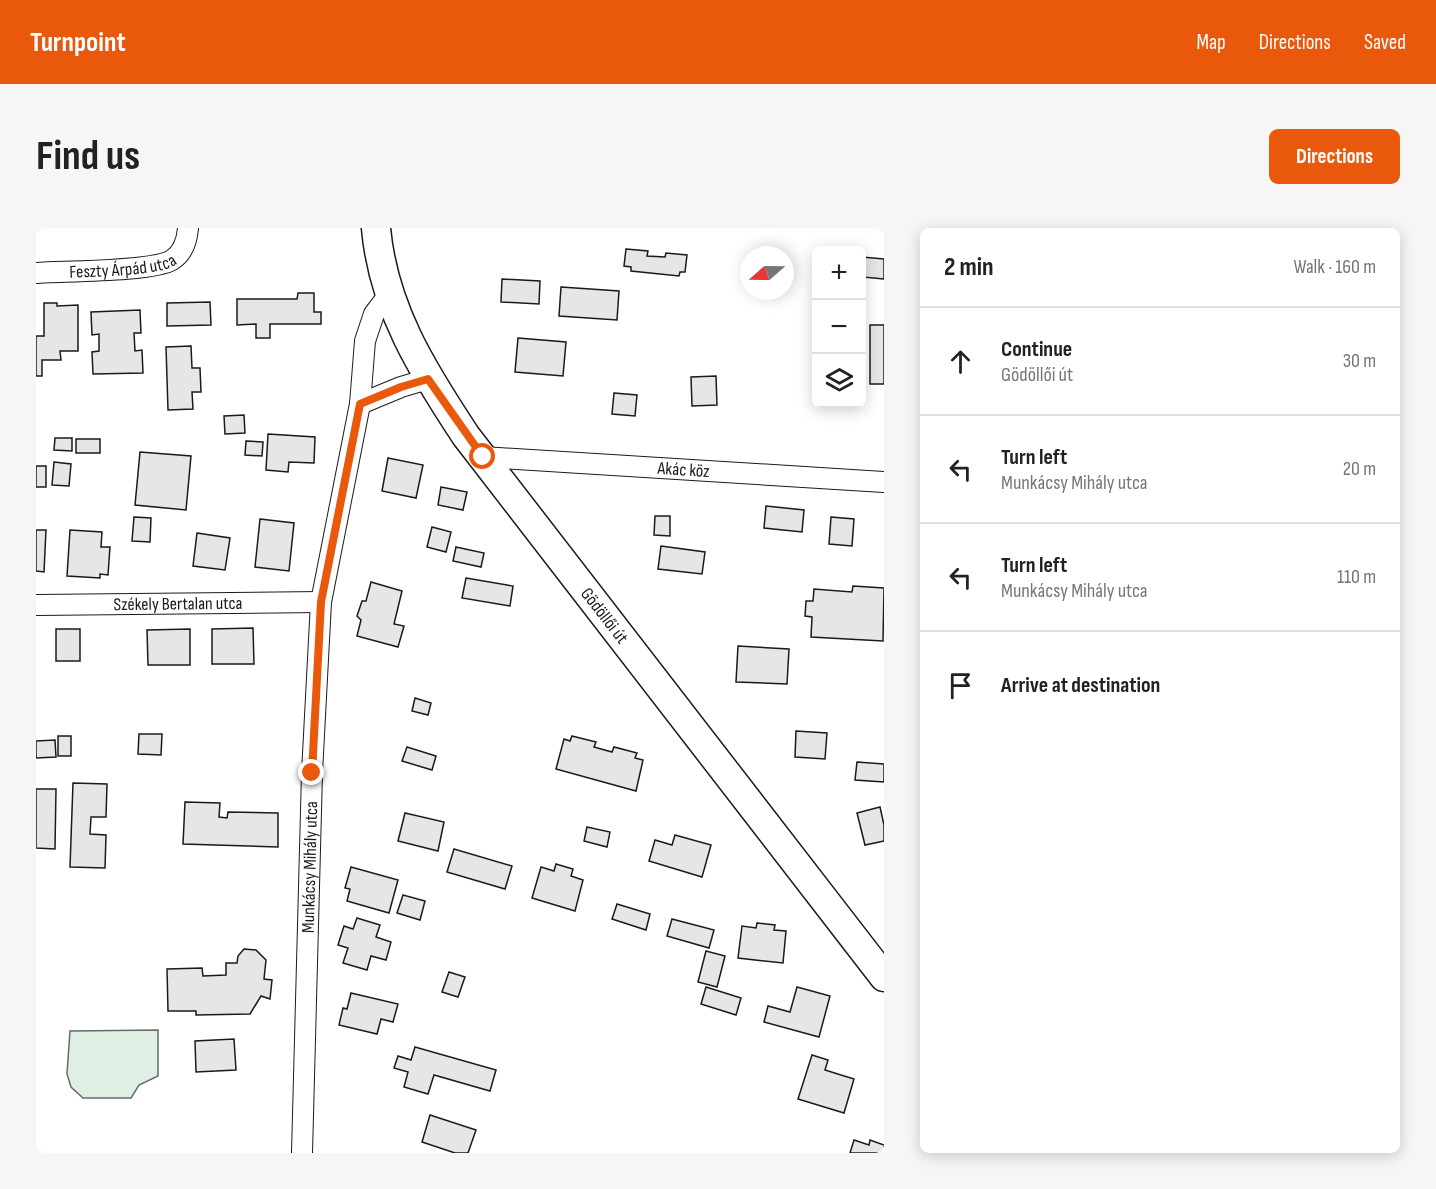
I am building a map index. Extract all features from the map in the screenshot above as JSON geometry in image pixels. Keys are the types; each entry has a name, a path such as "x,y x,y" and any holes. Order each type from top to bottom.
{"main road":[{"name":"Gödöllői út","path":"376,228 378,251 401,328 428,379 483,457 884,977"}],"street":[{"name":"Feszty Árpád utca","path":"36,273 139,268 165,264 182,251 186,243 188,228"},
{"name":"Munkácsy Mihály utca","path":"302,1153 312,773 321,602 360,404 365,341 374,314 390,292"},
{"path":"360,404 401,387 428,379"},
{"name":"Akác köz","path":"483,457 884,482"},
{"name":"Székely Bertalan utca","path":"36,605 321,602"}],"green space":[{"path":"158,1030 158,1076 139,1085 131,1098 83,1098 71,1087 67,1074 70,1031"}],"building":[{"path":"626,249 648,251 647,256 665,257 666,253 687,255 685,272 680,272 679,276 631,271 631,267 624,266"},
{"path":"866,257 884,259 884,279 866,277"},
{"path":"502,279 540,281 539,304 501,302"},
{"path":"561,287 619,291 617,320 559,316"},
{"path":"298,293 314,293 314,312 321,312 321,324 270,324 270,338 256,338 256,324 237,325 237,299 297,299"},
{"path":"210,302 211,325 167,326 167,303"},
{"path":"44,303 57,303 57,306 78,305 78,351 60,351 61,360 42,360 42,376 36,376 36,336 44,336"},
{"path":"140,310 141,333 134,333 135,351 142,350 143,373 93,374 92,352 99,351 99,334 92,335 91,312"},
{"path":"870,325 884,325 884,384 870,384"},
{"path":"518,338 566,342 563,376 515,372"},
{"path":"191,346 192,368 200,368 201,392 192,392 193,409 168,410 166,347"},
{"path":"716,376 717,405 692,406 691,377"},
{"path":"614,393 637,395 635,416 612,414"},
{"path":"244,415 245,433 225,434 224,416"},
{"path":"268,434 315,437 314,463 289,462 288,472 266,470"},
{"path":"55,438 72,438 72,451 54,450"},
{"path":"76,439 100,439 100,453 76,453"},
{"path":"246,441 263,442 262,456 245,455"},
{"path":"140,452 191,456 186,510 135,505"},
{"path":"388,458 423,465 416,498 382,491"},
{"path":"54,462 71,464 69,486 52,485"},
{"path":"36,466 46,466 46,487 36,487"},
{"path":"441,487 467,492 463,510 438,505"},
{"path":"766,506 804,510 802,532 764,528"},
{"path":"655,516 670,516 670,536 654,535"},
{"path":"134,517 151,518 150,542 132,541"},
{"path":"831,517 854,519 852,546 829,544"},
{"path":"260,519 294,523 289,571 255,567"},
{"path":"432,527 451,532 446,552 427,547"},
{"path":"36,530 46,530 44,572 36,571"},
{"path":"70,530 102,532 101,547 110,547 108,575 100,574 100,578 67,576"},
{"path":"197,533 230,538 225,570 193,566"},
{"path":"661,546 705,552 702,574 658,569"},
{"path":"456,547 484,553 481,567 453,561"},
{"path":"466,578 513,586 510,606 462,598"},
{"path":"371,582 402,591 394,624 404,626 398,647 357,636 361,620 357,616 362,601 366,601"},
{"path":"853,586 884,588 883,641 811,637 812,617 805,616 806,601 813,601 814,589 852,592"},
{"path":"253,628 254,664 212,664 212,629"},
{"path":"56,629 80,629 80,661 56,661"},
{"path":"190,629 190,665 148,665 147,630"},
{"path":"738,646 789,649 787,684 736,682"},
{"path":"415,698 431,703 428,715 412,711"},
{"path":"796,731 827,733 825,759 795,757"},
{"path":"139,734 162,734 161,755 138,754"},
{"path":"58,736 71,736 71,756 58,756"},
{"path":"572,736 596,742 594,747 612,752 614,747 637,753 635,758 643,760 636,791 556,769 564,739 570,741"},
{"path":"55,740 56,757 36,758 36,741"},
{"path":"407,747 436,756 432,770 402,761"},
{"path":"857,762 884,764 884,782 855,780"},
{"path":"73,783 107,784 106,817 91,817 90,834 106,835 105,868 70,867"},
{"path":"36,789 56,789 55,849 36,848"},
{"path":"185,802 220,803 219,817 227,818 228,812 278,813 278,847 183,844"},
{"path":"880,807 884,825 884,841 865,845 857,813"},
{"path":"405,813 444,822 438,851 398,841"},
{"path":"587,827 610,832 607,847 584,841"},
{"path":"675,835 711,845 702,877 649,861 655,840 672,845"},
{"path":"454,849 512,866 505,889 447,872"},
{"path":"556,864 573,869 571,876 583,880 575,911 532,898 541,867 554,871"},
{"path":"351,867 398,880 389,913 347,901 350,889 345,888"},
{"path":"403,895 425,901 420,920 397,913"},
{"path":"617,904 650,914 646,930 612,919"},
{"path":"357,918 380,925 376,937 391,942 386,960 371,956 367,970 343,963 348,948 338,945 344,926 353,929"},
{"path":"672,919 714,930 709,948 667,936"},
{"path":"757,923 775,925 774,930 786,931 783,963 738,958 742,926 756,928"},
{"path":"244,949 256,950 266,960 264,979 272,980 270,999 261,996 250,1014 196,1015 196,1011 168,1011 167,969 202,968 203,976 226,975 226,963 237,963 238,956"},
{"path":"706,951 725,956 717,987 698,982"},
{"path":"449,972 465,977 458,997 442,992"},
{"path":"706,987 741,998 736,1015 701,1004"},
{"path":"797,987 830,996 819,1037 764,1022 768,1006 790,1012"},
{"path":"351,993 398,1004 393,1022 381,1019 377,1034 339,1025 343,1008 347,1009"},
{"path":"234,1039 236,1070 196,1072 195,1041"},
{"path":"415,1047 496,1070 490,1091 434,1075 428,1094 404,1087 408,1072 394,1068 398,1056 411,1060"},
{"path":"812,1055 828,1060 825,1070 854,1079 844,1113 798,1099"},
{"path":"430,1115 476,1130 468,1153 455,1153 422,1142"},
{"path":"854,1140 869,1145 870,1140 884,1145 884,1153 850,1153"}],"route":[{"path":"312,773 321,602 360,404 401,387 428,379 483,457"}]}
